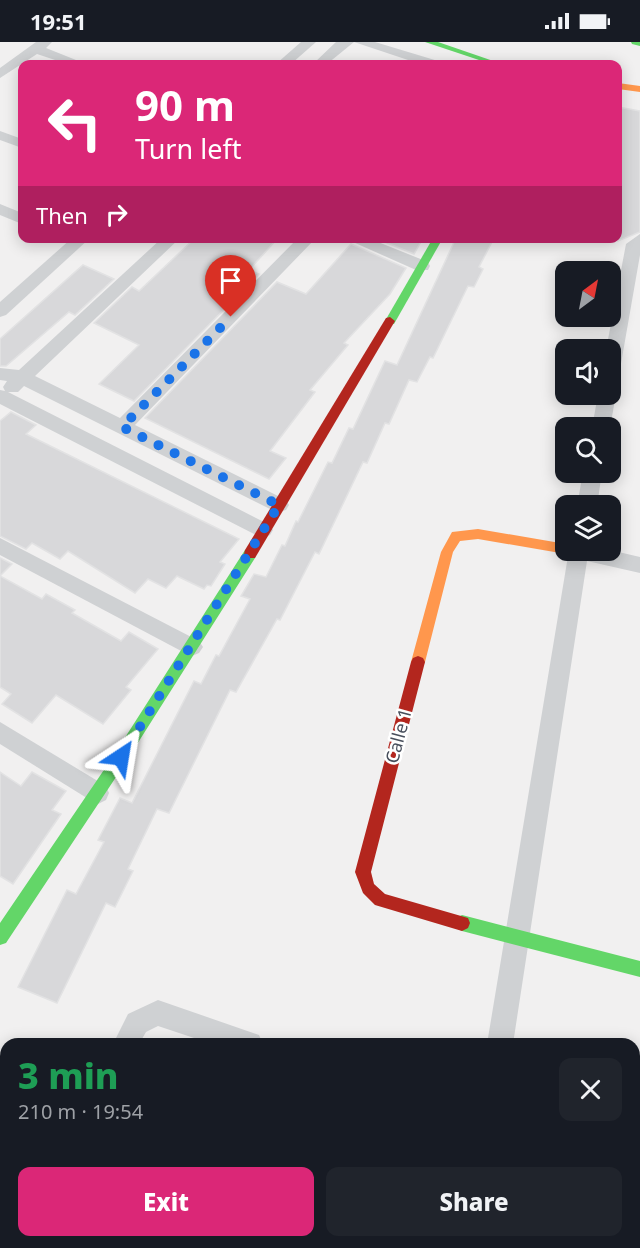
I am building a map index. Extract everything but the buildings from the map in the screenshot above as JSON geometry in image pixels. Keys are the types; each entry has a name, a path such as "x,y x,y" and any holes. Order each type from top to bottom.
{"street":[{"path":"288,60 309,42"},
{"path":"323,60 340,45 348,42"},
{"path":"361,42 420,60"},
{"path":"429,42 485,60"},
{"path":"635,42 640,43"},
{"path":"20,60 41,45 71,60"},
{"path":"295,54 309,60"},
{"path":"0,74 18,61"},
{"path":"622,87 640,89"},
{"path":"0,135 18,142"},
{"path":"0,209 18,217"},
{"path":"617,339 634,244 640,238"},
{"path":"0,311 73,243"},
{"path":"167,243 0,397 263,530"},
{"path":"122,427 303,243"},
{"path":"364,243 422,266"},
{"path":"0,937 98,793 192,647 435,243"},
{"path":"0,374 21,377 279,505"},
{"name":"Calle 1","path":"519,939 380,900 368,888 363,872 447,552 456,536 478,534 555,547"},
{"path":"0,546 192,647"},
{"path":"501,1038 519,939 572,561"},
{"path":"621,561 640,565"},
{"path":"0,732 98,793"},
{"path":"519,939 640,969"},
{"path":"128,1038 132,1026 143,1016 159,1013 232,1038"}],"traffic: fast":[{"path":"429,42 485,60"},
{"path":"635,42 640,43"},
{"path":"390,321 435,243"},
{"path":"0,937 115,766 250,554"},
{"path":"462,923 640,969"}],"traffic: slow":[{"path":"622,87 640,89"},
{"path":"418,662 447,552 456,536 478,534 555,547"}],"traffic: jam":[{"path":"250,554 390,321"},
{"path":"418,662 363,872 368,888 380,900 462,923"}],"route":[{"path":"121,757 279,505 122,427 231,317"}]}
